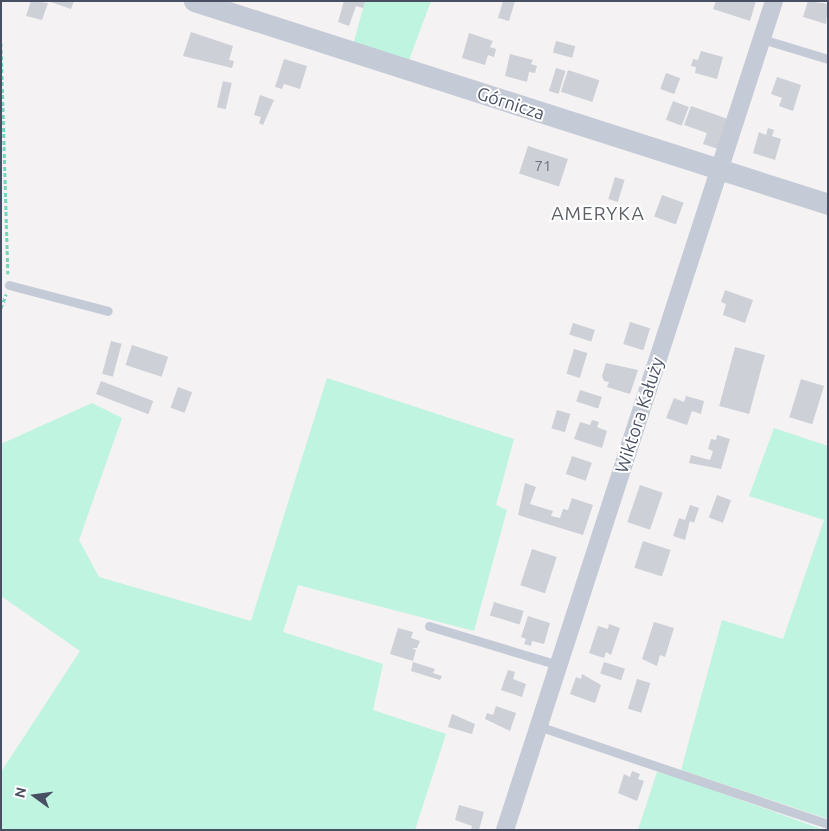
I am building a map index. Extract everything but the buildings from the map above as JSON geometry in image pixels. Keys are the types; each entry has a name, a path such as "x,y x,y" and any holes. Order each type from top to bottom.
{"street":[{"name":"Górnicza","path":"194,1 719,171 828,204"},
{"name":"Wiktora Kałuży","path":"504,830 774,1"}],"lane":[{"path":"762,39 828,59"},
{"path":"9,285 108,311"},
{"path":"429,626 558,665"},
{"path":"538,726 828,824"}],"path":[{"path":"1,43 9,285 1,308"}],"green space":[{"path":"365,1 431,1 409,60 353,45"},
{"path":"327,378 514,439 496,505 507,510 474,631 298,585 283,632 383,664 373,710 446,734 415,830 1,830 1,772 80,651 1,596 1,444 92,403 122,418 79,540 99,577 251,621"},
{"path":"774,428 828,446 828,819 681,770 722,620 783,639 824,520 749,496"},
{"path":"657,772 680,778 824,830 638,830"}],"district":[{"name":"AMERYKA","path":"598,214"}]}
